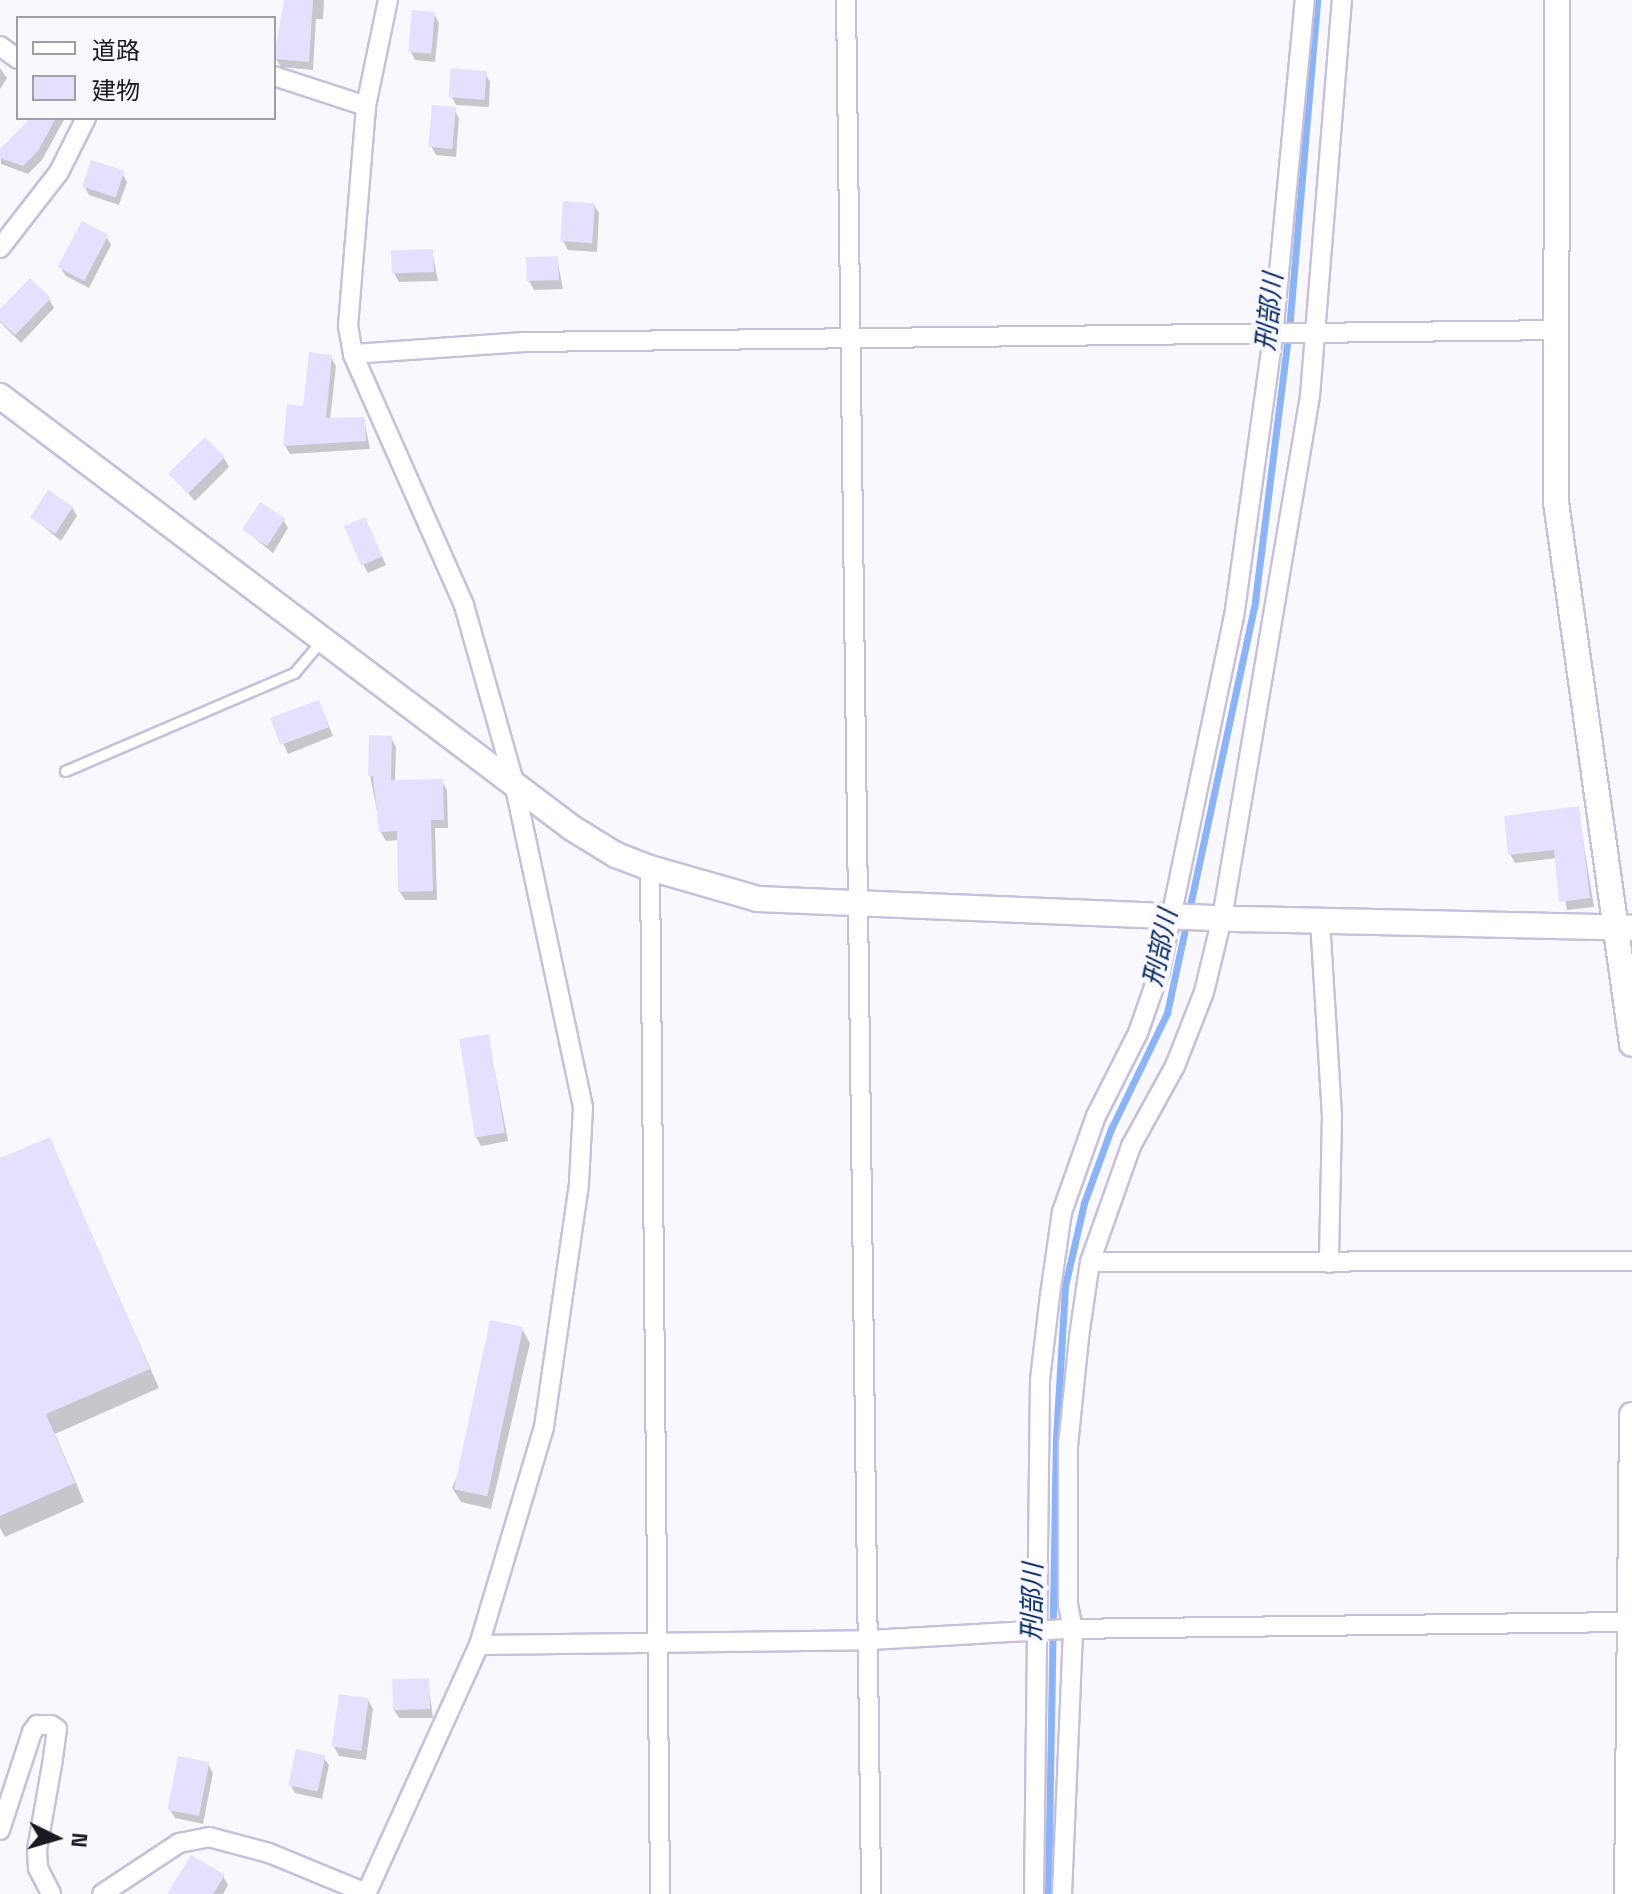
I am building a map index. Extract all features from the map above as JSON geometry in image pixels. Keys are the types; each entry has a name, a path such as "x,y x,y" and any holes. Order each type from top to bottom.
{"street":[{"path":"102,1894 179,1843 209,1837 269,1853 366,1894 479,1645 544,1427 579,1183 582,1122 514,782 464,605 353,354 348,326 366,106 388,0"},
{"path":"846,0 852,341 849,454 859,901 871,1894"},
{"path":"1062,1894 1057,1630 1040,1380 1062,1212 1096,1116 1138,1033 1160,970 1175,915 1234,617 1276,336 1305,0"},
{"path":"1034,1894 1057,1630 1068,1605 1068,1446 1090,1262 1131,1146 1175,1066 1204,992 1220,918 1296,503 1342,0"},
{"path":"1557,0 1553,87 1559,330 1556,502 1623,928 1632,1044"},
{"path":"276,77 366,106"},
{"path":"0,248 59,172 85,120"},
{"path":"353,354 523,342 852,341 1559,330"},
{"path":"0,396 572,828 616,855 650,868 758,899 1220,918 1623,928"},
{"path":"650,868 661,1640 660,1894"},
{"path":"1320,920 1332,1116 1329,1263"},
{"path":"1090,1262 1632,1261"},
{"path":"1627,1894 1632,1415"},
{"path":"479,1645 661,1640 869,1640 1057,1630 1631,1622"},
{"path":"0,1830 32,1732 37,1725 51,1725 57,1729 37,1850 38,1868 51,1894"}],"lane":[{"path":"65,771 294,673 321,641"}],"building":[{"path":"284,0 313,0 309,62 276,59"},
{"path":"412,10 435,12 431,54 408,52"},
{"path":"451,68 487,71 484,100 448,97"},
{"path":"432,105 456,107 452,149 428,147"},
{"path":"29,120 55,120 38,151 23,166 0,158 0,149"},
{"path":"91,160 124,171 116,197 82,187"},
{"path":"563,201 595,203 592,243 560,241"},
{"path":"82,221 108,235 84,281 58,267"},
{"path":"433,249 434,272 392,273 391,250"},
{"path":"558,256 559,280 527,281 526,257"},
{"path":"30,278 51,298 15,335 0,321 0,309"},
{"path":"309,352 332,355 326,418 365,417 366,441 283,446 287,404 303,406"},
{"path":"205,437 225,457 188,494 168,474"},
{"path":"48,490 73,506 55,534 30,518"},
{"path":"260,502 285,518 267,546 242,530"},
{"path":"365,517 382,556 361,566 344,526"},
{"path":"319,700 329,727 280,745 270,718"},
{"path":"369,735 392,736 391,780 443,779 444,820 431,820 433,891 398,892 397,831 379,832 373,776 368,776"},
{"path":"1579,806 1590,898 1559,902 1554,850 1508,855 1504,816"},
{"path":"489,1034 505,1133 475,1137 459,1039"},
{"path":"50,1137 150,1369 46,1414 75,1483 0,1516 0,1158"},
{"path":"490,1320 523,1327 487,1496 454,1489"},
{"path":"429,1678 430,1709 393,1710 392,1679"},
{"path":"339,1694 369,1698 361,1751 332,1746"},
{"path":"296,1749 325,1755 318,1791 288,1785"},
{"path":"178,1756 209,1762 199,1816 168,1810"},
{"path":"191,1855 225,1875 213,1894 167,1894"}],"waterway":[{"name":"刑部川","path":"1048,1894 1056,1438 1065,1286 1084,1203 1111,1129 1167,1013 1255,601 1290,318 1317,0"}]}
